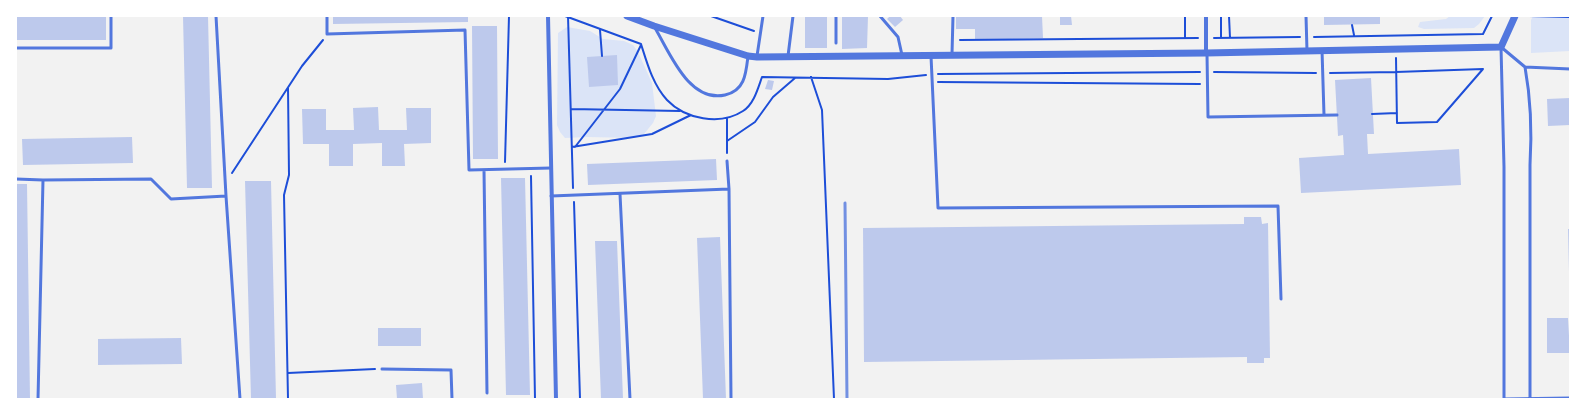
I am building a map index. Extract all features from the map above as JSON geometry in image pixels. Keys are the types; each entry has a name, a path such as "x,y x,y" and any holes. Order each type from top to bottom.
{"street":[{"path":"548,16 556,399"},
{"path":"627,16 748,56 757,57 902,54 1206,53 1501,47 1515,16"},
{"path":"1206,16 1206,53"}],"lane":[{"path":"16,48 110,48 111,16"},
{"path":"216,16 225,184 240,399"},
{"path":"327,16 327,34 465,30 469,170 551,168"},
{"path":"757,57 763,16"},
{"path":"788,56 793,16"},
{"path":"836,16 836,43"},
{"path":"880,16 898,37 902,54"},
{"path":"952,54 953,16"},
{"path":"1306,16 1307,51"},
{"path":"654,26 685,79 702,93 712,96 723,96 731,94 737,90 742,84 745,75 748,56"},
{"path":"1501,47 1525,67 1570,69"},
{"path":"1501,47 1504,167 1504,399 1570,398"},
{"path":"1322,50 1324,115"},
{"path":"1206,53 1208,117 1337,114"},
{"path":"930,54 938,208 1278,206 1281,298"},
{"path":"1525,67 1530,92 1532,139 1530,166 1530,399"},
{"path":"727,161 729,189 731,399"},
{"path":"484,170 488,393"},
{"path":"16,179 151,180 171,199 226,196"},
{"path":"38,399 43,180"},
{"path":"551,196 729,189"},
{"path":"620,194 630,399"},
{"path":"382,369 451,370 452,399"}],"path":[{"path":"505,169 509,16"},
{"path":"574,147 620,89 641,44 567,16 574,147 580,399"},
{"path":"711,16 761,34"},
{"path":"953,41 1185,38 1185,16"},
{"path":"1221,16 1221,38 1483,34 1492,16"},
{"path":"1229,16 1230,38"},
{"path":"1529,16 1570,17"},
{"path":"1352,25 1354,36"},
{"path":"600,29 602,56"},
{"path":"225,184 302,66 327,34"},
{"path":"762,77 888,79 931,74 1207,72 1323,73 1396,72 1483,69 1437,122 1397,123 1396,72 1395,49"},
{"path":"728,141 755,122 773,97 796,77"},
{"path":"811,77 822,110 834,399"},
{"path":"932,82 1207,84"},
{"path":"288,88 289,175 284,195 288,399"},
{"path":"571,109 681,111"},
{"path":"1372,114 1397,113"},
{"path":"574,147 652,134 692,115"},
{"path":"727,161 728,118"},
{"path":"530,168 535,399"},
{"path":"287,373 382,369"}],"shaded area":[{"path":"1450,16 1485,16 1474,28 1424,29 1418,27 1420,22 1446,19"},
{"path":"1533,16 1570,16 1570,51 1531,53 1531,20"},
{"path":"567,27 590,31 603,39 624,41 633,45 638,52 652,83 656,116 653,123 644,134 634,138 565,138 560,132 557,125 558,33"}],"building":[{"path":"16,16 106,16 106,40 16,40"},
{"path":"183,16 208,16 212,188 187,188"},
{"path":"333,16 468,16 468,22 333,24"},
{"path":"805,16 827,16 827,48 805,48"},
{"path":"842,16 868,16 867,48 842,49"},
{"path":"890,16 900,16 903,20 895,27 887,19"},
{"path":"956,16 1042,16 1043,38 975,40 975,29 956,29"},
{"path":"1060,16 1071,16 1072,25 1060,25"},
{"path":"1324,16 1380,16 1380,24 1324,25"},
{"path":"472,26 497,26 498,159 473,159"},
{"path":"617,55 618,85 589,87 587,57"},
{"path":"1371,78 1374,134 1367,134 1368,154 1459,149 1461,185 1301,193 1299,158 1344,155 1343,135 1338,136 1335,80"},
{"path":"768,80 774,81 772,90 765,89"},
{"path":"1570,98 1570,125 1548,126 1547,99"},
{"path":"378,107 379,130 407,130 406,108 431,108 431,143 404,144 405,166 382,166 382,143 353,144 353,166 329,166 329,144 303,144 302,109 326,109 326,130 354,130 353,108"},
{"path":"132,137 133,163 23,165 22,139"},
{"path":"716,159 717,180 588,185 587,164"},
{"path":"501,178 525,178 530,395 506,395"},
{"path":"245,181 271,181 276,399 251,399"},
{"path":"16,184 27,184 30,399 16,399"},
{"path":"1244,217 1261,217 1262,224 1268,223 1270,358 1264,358 1264,363 1247,363 1247,357 864,362 863,228 1244,224"},
{"path":"1568,229 1570,229 1570,272 1569,272"},
{"path":"720,237 726,399 703,399 697,238"},
{"path":"595,241 617,241 623,399 601,399"},
{"path":"1547,318 1568,318 1570,353 1547,353"},
{"path":"378,328 421,328 421,346 378,346"},
{"path":"181,338 182,364 98,365 98,339"},
{"path":"422,383 423,399 397,399 396,385"}],"railway":[{"path":"845,203 847,399"}]}
